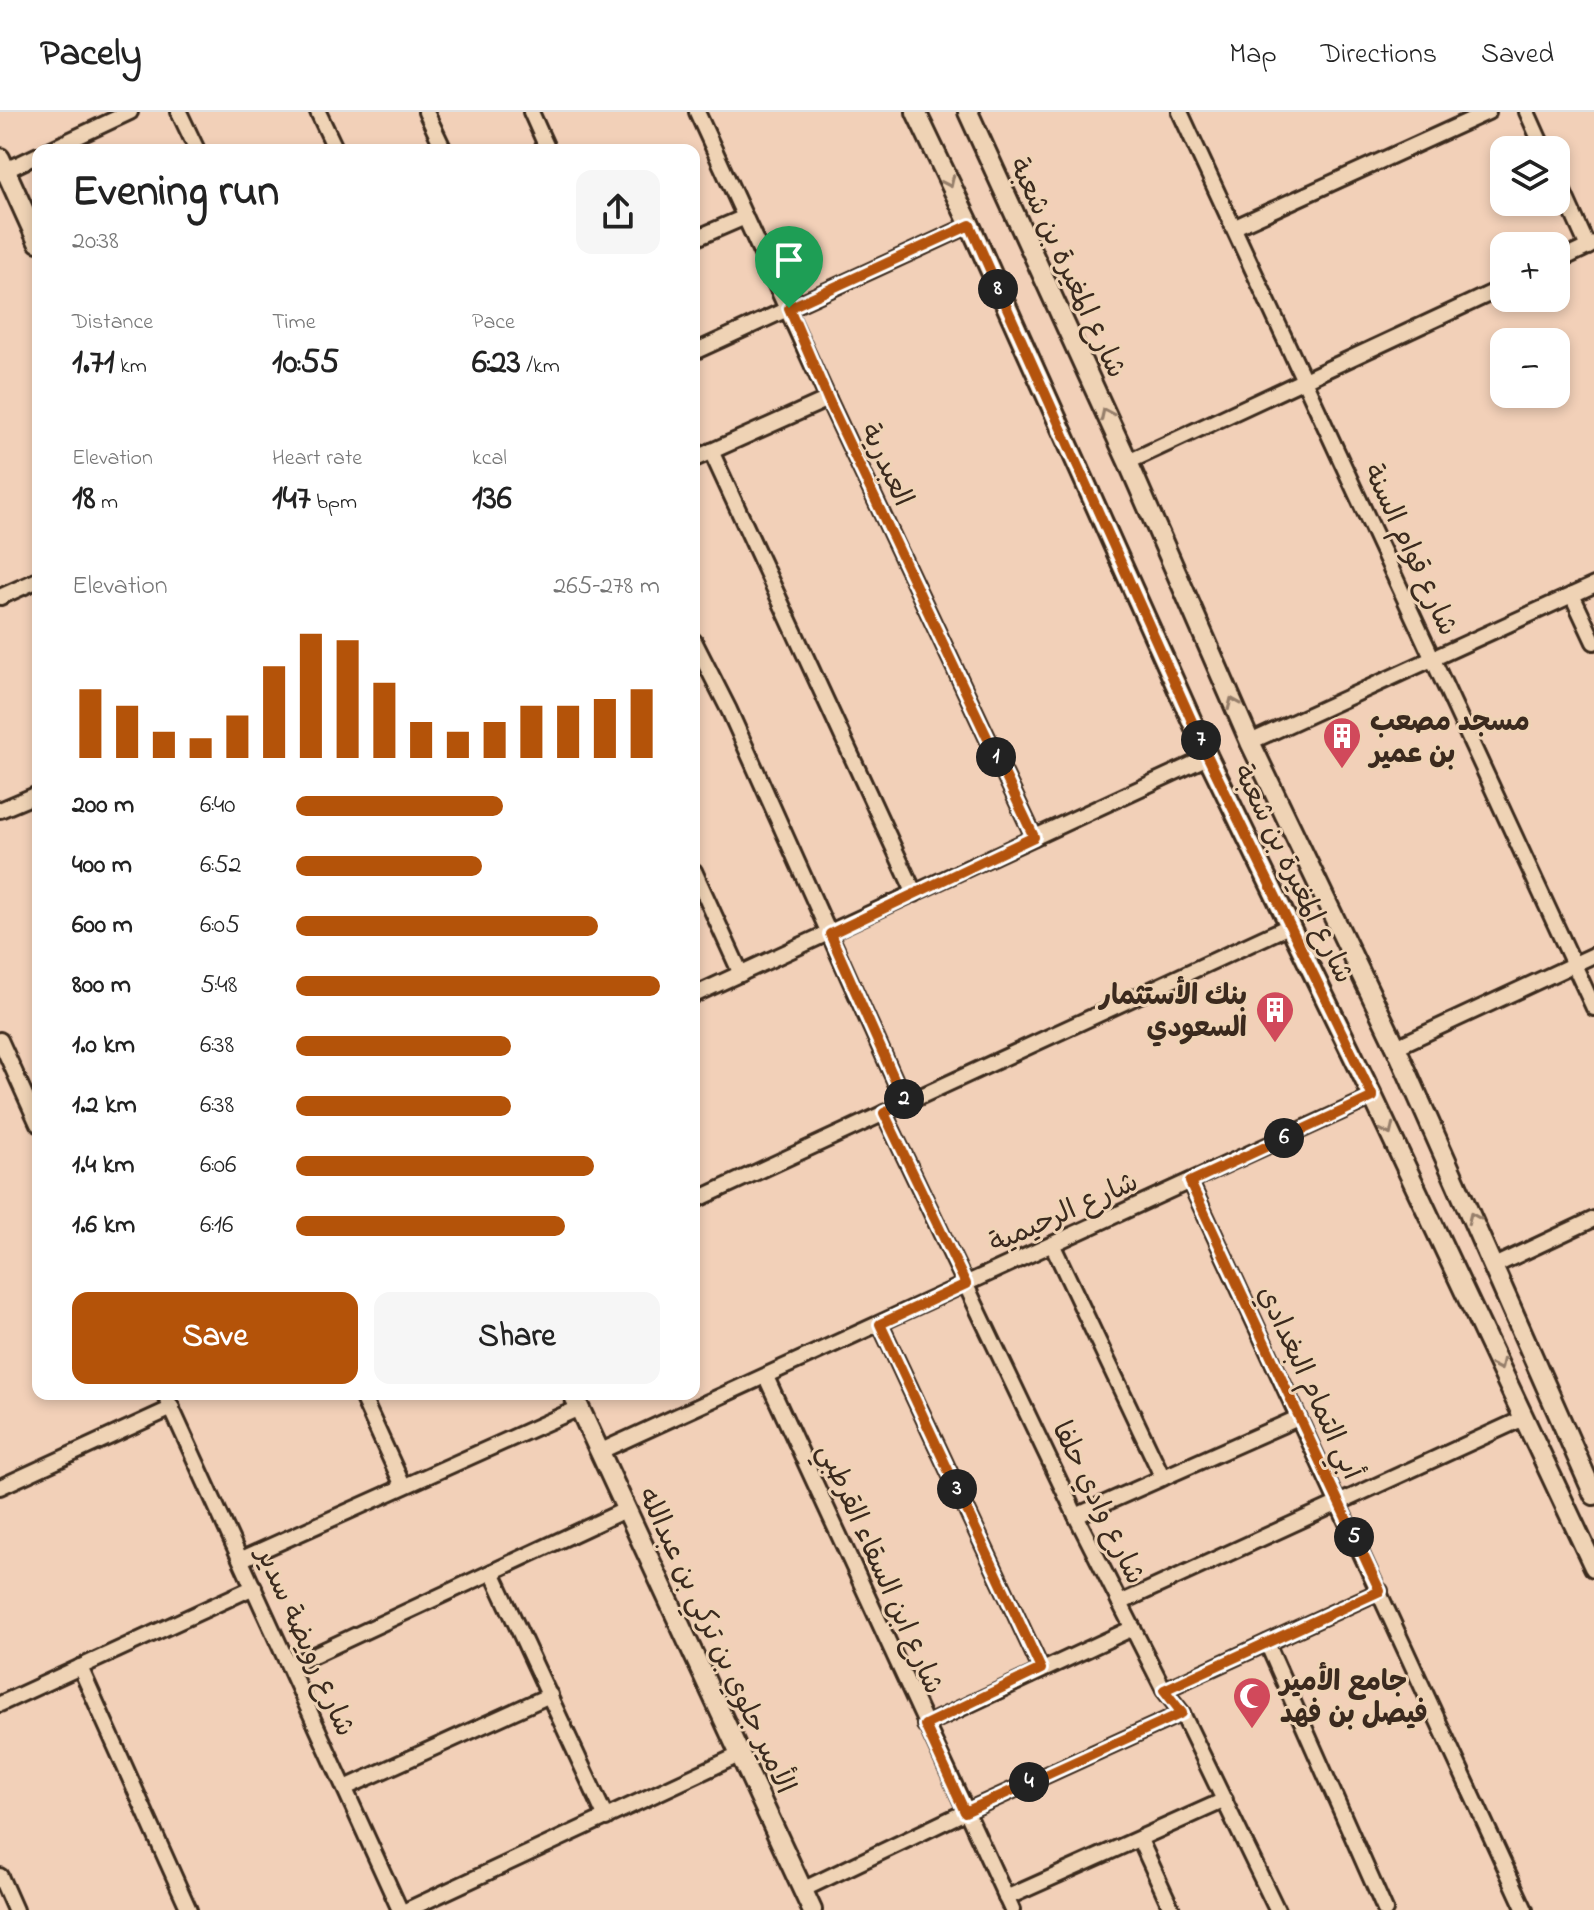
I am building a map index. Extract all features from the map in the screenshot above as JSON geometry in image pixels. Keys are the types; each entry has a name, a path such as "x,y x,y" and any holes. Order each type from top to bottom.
{"street":[{"path":"62,144 130,112"},
{"path":"179,112 194,144"},
{"path":"318,112 333,144"},
{"path":"426,112 441,144"},
{"path":"531,112 545,144"},
{"name":"العبدرية","path":"697,112 1034,837"},
{"name":"شارع المغيرة بن شعبة","path":"916,112 970,225 1208,757 1373,1097 1594,1567"},
{"name":"شارع المغيرة بن شعبة","path":"968,112 1128,462 1250,742 1396,1047 1594,1495"},
{"name":"شارع قوام السنة","path":"1180,112 1594,1008"},
{"path":"1235,227 1488,112"},
{"path":"1527,112 1538,136"},
{"path":"32,157 2,167 32,230"},
{"path":"1570,204 1591,246 1570,256"},
{"path":"700,236 745,217"},
{"path":"700,349 970,225"},
{"path":"1128,462 1490,294"},
{"path":"700,456 828,399"},
{"path":"711,451 915,894"},
{"path":"0,597 32,583"},
{"path":"1250,742 1594,585"},
{"path":"1572,595 1594,642"},
{"path":"700,653 729,710 905,1103"},
{"path":"700,992 1208,757"},
{"path":"0,810 32,797"},
{"path":"700,884 741,974"},
{"path":"700,1198 1289,926"},
{"path":"1396,1047 1594,955"},
{"path":"0,1040 32,1111"},
{"name":"شارع الرحيمية","path":"601,1451 1373,1097"},
{"name":"شارع وادي حلفا","path":"884,1113 1076,1516 1164,1690 1182,1713 1277,1910"},
{"name":"أبي التمام البغدادي","path":"1190,1182 1525,1910"},
{"path":"1494,1266 1594,1219"},
{"path":"1053,1246 1163,1478"},
{"path":"880,1324 1041,1669"},
{"name":"شارع ابن السقاء القرطبي","path":"766,1377 1009,1904"},
{"name":"شارع رويضة سدير","path":"168,1400 400,1910"},
{"path":"364,1400 403,1486"},
{"path":"242,1559 403,1486 576,1401"},
{"name":"الأمير جلوي بن تركي بن عبدالله","path":"576,1401 812,1910"},
{"path":"0,1487 172,1408"},
{"path":"1076,1516 1298,1418"},
{"path":"1120,1603 1524,1418"},
{"path":"290,1666 627,1509"},
{"path":"492,1572 606,1818"},
{"path":"0,1704 254,1587"},
{"path":"1164,1690 1380,1591"},
{"path":"925,1725 1133,1628"},
{"path":"1267,1643 1385,1910"},
{"path":"80,1667 189,1910"},
{"path":"345,1788 550,1695"},
{"path":"802,1890 1182,1713"},
{"path":"407,1910 739,1755"},
{"path":"1009,1904 1225,1800"},
{"path":"1140,1840 1172,1910"},
{"path":"0,1876 15,1910"}],"place":[{"name":"مسجد مصعب بن عمير","path":"1342,770"},
{"name":"بنك الأستثمار السعودي","path":"1275,1044"},
{"name":"جامع الأمير فيصل بن فهد","path":"1252,1730"}],"route":[{"path":"970,225 1208,757 1373,1097 1190,1182 1380,1591 1164,1690 1182,1713 965,1812 925,1725 1041,1669 880,1324 966,1284 884,1113 905,1103 830,934 1034,837 828,399 789,308 970,225"}]}
